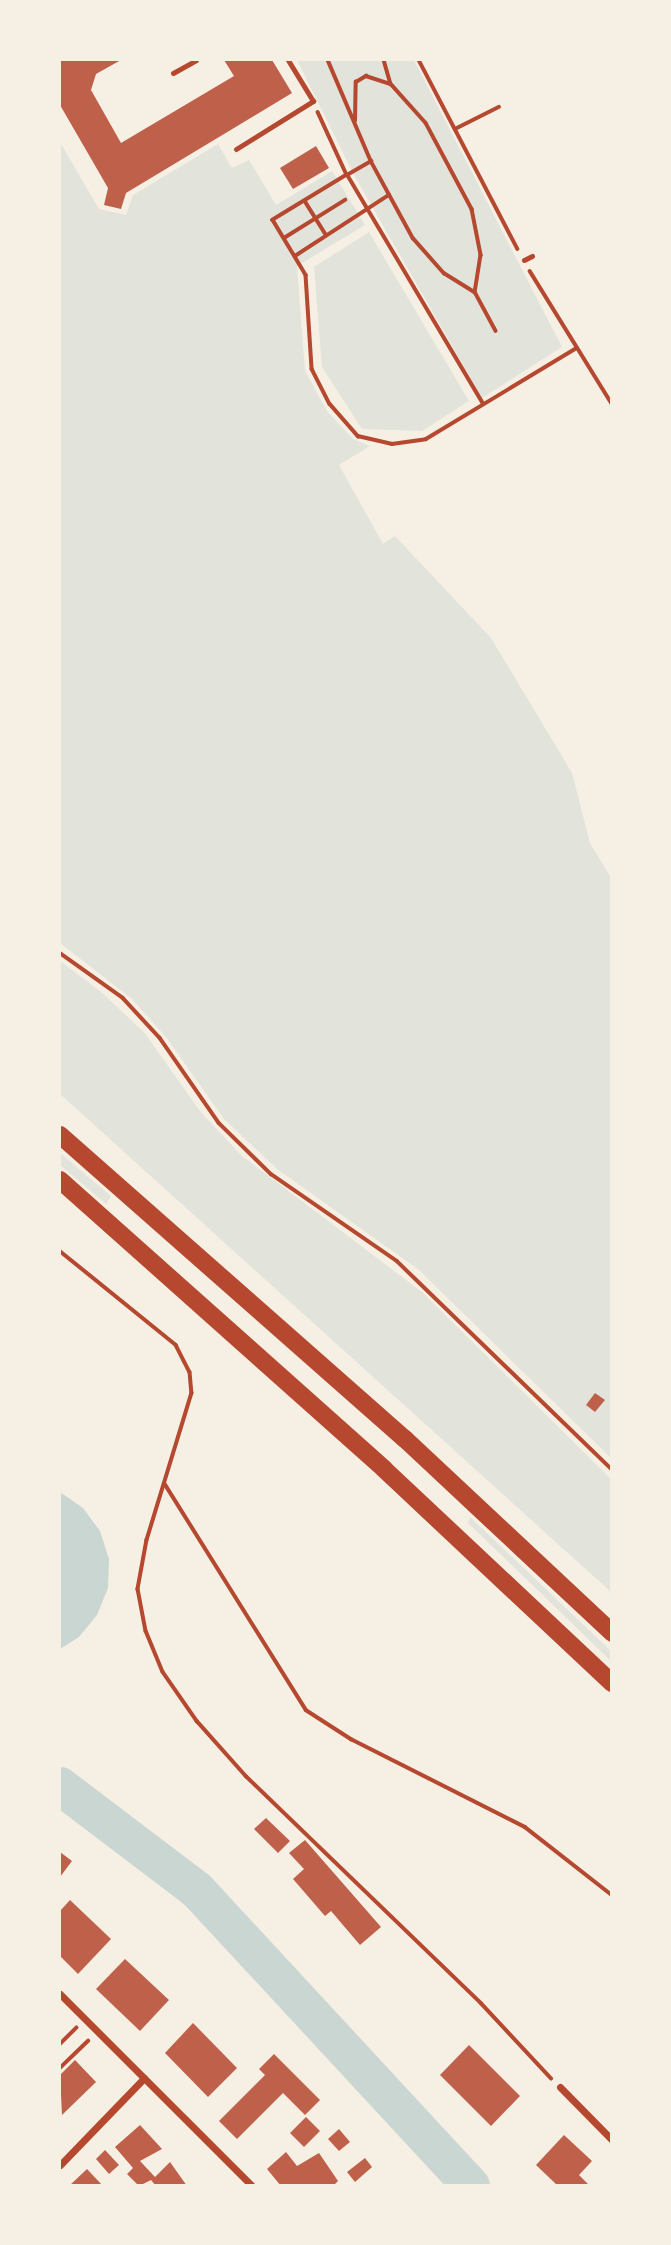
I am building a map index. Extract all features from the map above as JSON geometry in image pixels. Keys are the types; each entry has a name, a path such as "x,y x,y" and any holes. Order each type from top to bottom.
{"highway":[{"path":"60,1135 404,1439 611,1633"},
{"path":"60,1180 384,1469 611,1683"}],"street":[{"path":"60,1994 252,2186"},
{"path":"60,2165 144,2077"},
{"path":"560,2087 611,2140"}],"lane":[{"path":"173,73 195,60"},
{"path":"236,149 313,101 288,60"},
{"path":"524,260 532,256"}],"path":[{"path":"327,60 371,161 413,238 444,273 475,292 496,331"},
{"path":"384,60 391,84 426,123 472,209 481,255 475,292"},
{"path":"419,60 455,129 499,107"},
{"path":"355,123 356,82 366,76 391,84"},
{"path":"313,101 347,175 482,404"},
{"path":"371,161 273,220 306,275 312,369 330,404 358,436 392,444 426,439 576,349"},
{"path":"295,256 389,195"},
{"path":"284,238 345,200"},
{"path":"304,201 326,235"},
{"path":"60,953 123,998 160,1038 219,1123 271,1174 397,1261 611,1469"},
{"path":"60,1251 176,1345 190,1372 192,1394 146,1540 138,1589 146,1631 163,1672 197,1721 246,1776 481,2003 560,2087"},
{"path":"165,1483 270,1657 306,1710 351,1739 526,1827 611,1895"},
{"path":"60,2043 85,2019"},
{"path":"60,2068 98,2031"}],"shaded area":[{"path":"297,60 414,60 562,347 482,398 354,175"},
{"path":"60,142 99,209 126,215 133,195 218,144 232,168 249,160 276,205 332,171 365,225 297,266 305,371 327,411 353,439 370,446 339,465 383,544 395,536 491,638 572,773 590,843 611,878 611,1458 419,1270 277,1169 224,1119 166,1037 132,999 60,943"},
{"path":"369,232 469,401 422,431 362,429 322,367 314,267"},
{"path":"60,961 100,991 144,1032 200,1111 242,1156 422,1292 611,1479 611,1592 60,1094"},
{"path":"60,1153 111,1196 106,1204 60,1165"},
{"path":"60,1492 83,1508 100,1531 109,1559 108,1588 97,1615 79,1637 60,1649"},
{"path":"470,1517 611,1651 611,1661 468,1523"}],"building":[{"path":"60,60 121,60 96,74 91,90 121,143 234,76 224,60 272,60 292,93 126,193 121,209 104,205 108,188 60,105"},
{"path":"316,146 329,168 293,189 280,168"},
{"path":"595,1393 605,1400 595,1412 586,1405"},
{"path":"266,1818 290,1841 278,1853 254,1829"},
{"path":"305,1840 381,1927 360,1945 331,1911 325,1916 293,1879 304,1869 289,1853"},
{"path":"60,1852 72,1861 60,1877"},
{"path":"70,1900 111,1939 78,1974 60,1956 60,1911"},
{"path":"125,1959 169,2000 140,2031 96,1989"},
{"path":"193,2023 237,2068 208,2097 165,2053"},
{"path":"469,2045 520,2096 491,2126 440,2075"},
{"path":"274,2054 320,2100 305,2115 283,2093 237,2139 219,2121 265,2075 259,2069"},
{"path":"75,2060 96,2082 62,2115 60,2075"},
{"path":"306,2117 320,2131 304,2147 290,2133"},
{"path":"140,2125 162,2149 140,2161 155,2177 170,2162 187,2186 156,2186 151,2180 139,2186 127,2174 133,2168 115,2147"},
{"path":"339,2129 350,2142 339,2151 328,2139"},
{"path":"564,2135 592,2161 579,2175 590,2186 558,2186 536,2165"},
{"path":"105,2150 119,2165 109,2174 96,2159"},
{"path":"286,2152 297,2166 319,2153 338,2181 333,2186 281,2186 267,2169"},
{"path":"365,2158 372,2167 355,2182 347,2172"},
{"path":"87,2169 103,2186 69,2186"}],"waterway":[{"path":"60,1786 197,1890 471,2186"}]}
